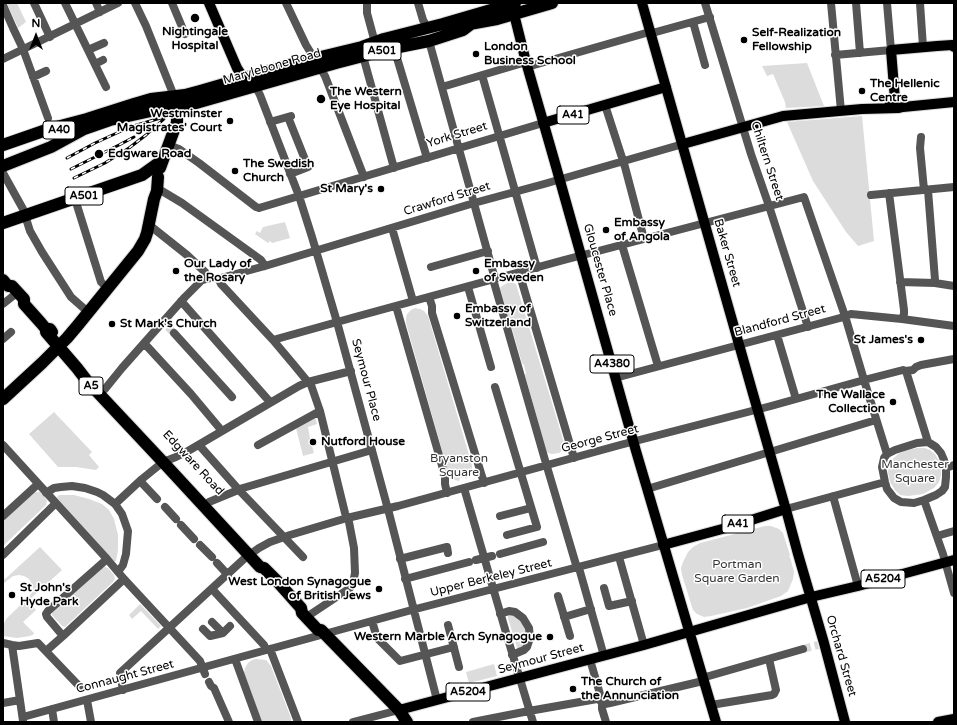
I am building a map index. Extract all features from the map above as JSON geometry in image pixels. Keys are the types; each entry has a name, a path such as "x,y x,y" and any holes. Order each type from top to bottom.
{"highway":[{"name":"Marylebone Road","path":"3,166 46,149 86,124 134,104 151,100 196,103 249,83 317,63 427,27 513,6 552,3"},
{"name":"Marylebone Road","path":"370,46 394,48 428,41 463,30 471,24 494,20 513,6"},
{"path":"427,27 439,30 471,24"},
{"path":"370,46 376,49 420,37 426,38 428,41"},
{"name":"Marylebone Road","path":"175,102 200,91 249,83"},
{"path":"3,398 42,363 78,325 138,251 145,239 158,177 177,122 175,102"},
{"path":"170,139 187,111 196,103"},
{"name":"Marylebone Road","path":"3,145 49,129 86,124"},
{"name":"A40","path":"3,152 72,133 86,124"},
{"name":"A40","path":"3,158 31,145"},
{"name":"A501","path":"3,223 142,175 163,160"},
{"name":"Edgware Road","path":"8,287 12,286 24,299 24,304 46,329 46,332 61,344 105,389 167,461 252,553 265,563 264,568 306,611 302,613 318,630 323,632 398,710 406,722"},
{"name":"Edgware Road","path":"61,344 87,381 209,502 252,553"},
{"name":"Edgware Road","path":"398,710 409,716 415,722"}],"main road":[{"name":"Baker Street","path":"642,3 786,509"},
{"path":"212,4 237,68 249,83"},
{"name":"Gloucester Place","path":"513,6 543,124 664,545"},
{"path":"953,46 891,50 891,104 895,108 954,102"},
{"name":"York Street","path":"543,124 666,87"},
{"path":"683,144 783,116 841,111 891,104"},
{"name":"A41","path":"664,545 733,526 786,509"},
{"name":"Orchard Street","path":"786,509 811,597 821,644 845,722"},
{"name":"A4380","path":"664,545 716,722"},
{"name":"A5204","path":"690,633 811,597 950,561"},
{"name":"Seymour Street","path":"398,710 690,633"},
{"path":"938,722 954,719"}],"street":[{"path":"34,3 50,37"},
{"path":"65,3 106,87"},
{"path":"96,3 100,12"},
{"path":"3,59 118,3"},
{"path":"135,3 146,26 175,102"},
{"path":"172,3 184,34"},
{"path":"286,3 306,46 325,76 364,177"},
{"path":"418,3 423,20 427,27"},
{"name":"Chiltern Street","path":"705,3 751,154 808,327"},
{"path":"831,3 841,111"},
{"path":"856,3 860,53"},
{"path":"835,55 891,50 887,3"},
{"path":"920,3 923,47"},
{"path":"367,4 372,12 380,38 370,46 394,168"},
{"path":"3,5 23,49 48,118"},
{"path":"442,87 482,75 527,65 639,34 656,32 710,17"},
{"path":"693,22 705,65"},
{"path":"428,41 547,466 604,656"},
{"path":"88,50 104,43"},
{"path":"394,48 427,158"},
{"path":"95,64 103,60"},
{"path":"33,76 46,71"},
{"path":"482,75 536,268"},
{"name":"Seymour Place","path":"249,83 259,93 299,196 316,251 351,371 388,508 437,700"},
{"path":"605,105 623,162 644,239"},
{"path":"270,122 290,116 308,167 290,174"},
{"name":"York Street","path":"170,139 179,149 259,208 543,124"},
{"path":"921,137 920,146 935,282"},
{"name":"Crawford Street","path":"207,279 218,278 265,266 474,203 560,180 683,144"},
{"path":"3,173 23,209 30,231 42,252 71,296 88,312"},
{"path":"142,175 149,174 158,177"},
{"path":"871,195 954,187"},
{"path":"155,195 162,191 182,203 256,256 265,266"},
{"path":"889,193 904,310 902,319"},
{"path":"273,340 519,272 804,197 845,316 887,454"},
{"path":"75,199 101,282 108,289"},
{"path":"105,389 144,343 168,327 181,301 202,280 207,279 205,272 200,267 148,224"},
{"path":"392,228 413,301"},
{"path":"622,245 658,366"},
{"path":"431,267 488,251"},
{"path":"519,272 574,458"},
{"path":"218,278 221,284 273,340 309,382 320,411 349,523 354,548 354,573 352,586 350,588 306,611"},
{"path":"900,282 935,282 954,286"},
{"path":"468,286 491,367"},
{"path":"3,304 8,287"},
{"path":"429,297 432,306 432,313 484,483"},
{"path":"181,301 270,402"},
{"path":"396,306 444,476 447,493"},
{"name":"Blandford Street","path":"615,378 808,327 851,314 954,326"},
{"path":"168,327 232,397"},
{"path":"3,339 11,332"},
{"path":"777,335 796,399"},
{"path":"144,343 191,394 221,432"},
{"name":"George Street","path":"122,690 120,673 252,553 266,544 347,518 447,493 864,380 903,370 913,370 921,365 954,359"},
{"path":"115,504 141,480 167,461 182,455 298,386 351,371"},
{"path":"906,371 928,442"},
{"path":"495,387 537,527 507,535"},
{"path":"258,445 320,411"},
{"path":"647,489 876,420"},
{"path":"928,442 936,447 950,467 945,486 942,491 936,495 914,503 901,502 894,498 887,489 882,467 884,458 887,454 917,443 928,442"},
{"path":"199,445 239,490 303,557"},
{"path":"4,446 200,661 229,722"},
{"path":"209,502 239,490 372,450"},
{"path":"141,480 157,499"},
{"path":"786,509 885,482"},
{"path":"3,516 38,484"},
{"path":"46,493 54,488 61,487 72,486 85,488 103,495 115,504 122,514 128,531 126,554 123,565 118,572"},
{"path":"464,488 476,560 493,589 533,722"},
{"path":"833,496 858,586"},
{"path":"924,500 937,536 950,561 954,592"},
{"path":"3,555 56,503"},
{"path":"165,507 228,575"},
{"path":"500,516 531,508"},
{"path":"937,536 954,531"},
{"path":"405,579 543,542"},
{"name":"Upper Berkeley Street","path":"323,632 372,621 664,545"},
{"path":"400,559 447,547 448,552"},
{"path":"619,557 644,645"},
{"path":"63,636 46,614 107,558"},
{"path":"44,648 63,636 124,579"},
{"path":"604,588 609,606 632,601"},
{"path":"212,589 234,622 264,645 268,650 298,722"},
{"path":"558,596 570,636"},
{"path":"564,617 591,609"},
{"path":"500,614 509,611 514,612 523,618 529,628 530,638 527,647 524,650 512,655"},
{"path":"372,621 377,638 400,661 454,647"},
{"path":"212,622 222,633"},
{"path":"203,629 210,636 222,633 234,622"},
{"path":"448,625 459,667"},
{"path":"268,650 323,632"},
{"path":"3,643 23,646 38,643 81,688"},
{"path":"12,645 23,720"},
{"path":"472,722 597,699 605,704 610,703 703,680 803,649"},
{"name":"Connaught Street","path":"23,720 52,709 122,690 206,675 235,659 268,650"},
{"path":"235,659 258,722"},
{"path":"711,705 774,694 776,690 769,659"},
{"path":"591,663 600,694"},
{"path":"3,703 20,700"},
{"path":"87,700 91,722"},
{"path":"602,705 606,722"},
{"path":"52,709 54,722"},
{"name":"Seymour Street","path":"352,722 398,710"}],"green space":[{"path":"7,3 17,3 26,22 18,28"},
{"path":"807,63 824,106 786,108 785,102 773,74 767,76 762,66"},
{"path":"862,116 874,241 858,246 846,232 813,181 787,122"},
{"path":"285,222 290,238 272,243 270,241 268,243 255,234 257,231 260,233 263,227"},
{"path":"507,283 516,284 565,446 559,453 552,454 546,451 525,375 524,365 522,363 500,288"},
{"name":"Bryanston Square","path":"415,308 424,311 428,316 472,465 471,474 466,479 464,477 460,478 459,481 455,480 448,472 406,323 407,314"},
{"path":"54,412 92,452 89,455 99,467 96,470 76,467 58,467 29,434"},
{"path":"315,416 317,424 308,427 314,453 303,456 296,428"},
{"name":"Manchester Square","path":"917,448 925,448 935,454 941,469 939,482 934,488 923,494 908,496 900,495 890,482 888,472 889,466 898,454"},
{"path":"35,492 40,492 46,499 46,505 3,546 3,521"},
{"path":"59,495 74,495 89,499 102,504 109,510 114,519 118,535 116,561 114,561 58,499 57,497"},
{"name":"Portman Square Garden","path":"765,526 771,526 779,529 783,533 794,572 788,591 781,596 747,608 704,617 697,614 693,610 682,575 681,568 688,552 700,543"},
{"path":"40,547 62,570 28,601 36,610 23,622 34,634 17,638 3,636 3,626 6,619 29,597 33,589 29,579 24,576 13,576 3,584 3,577 5,579"},
{"path":"102,568 108,568 114,575 115,579 113,582 65,627 62,626 52,615 52,613"},
{"path":"140,604 161,626 158,629 141,611 132,619 129,615"},
{"path":"511,614 517,616 524,626 526,633 526,641 520,650 517,648 508,618 508,615"},
{"path":"256,659 266,660 271,666 291,718 291,722 262,722 244,673 248,663"},
{"path":"494,664 497,676 469,683 466,672"}],"tunnel":[{"path":"168,327 174,333"},
{"path":"803,649 818,645"}],"railway":[{"path":"67,158 130,127 164,117"},
{"path":"74,178 105,163 129,148 164,119"},
{"path":"71,169 134,137"}],"place":[{"name":"Nightingale Hospital","path":"195,18"},
{"name":"Self-Realization Fellowship","path":"744,40"},
{"name":"London Business School","path":"476,54"},
{"name":"The Hellenic Centre","path":"862,91"},
{"name":"The Western Eye Hospital","path":"321,99"},
{"name":"Westminster Magistrates' Court","path":"230,121"},
{"name":"Edgware Road","path":"99,154"},
{"name":"The Swedish Church","path":"235,171"},
{"name":"St Mary's","path":"381,189"},
{"name":"Embassy of Angola","path":"606,230"},
{"name":"Our Lady of the Rosary","path":"176,271"},
{"name":"Embassy of Sweden","path":"476,271"},
{"name":"Embassy of Switzerland","path":"457,316"},
{"name":"St Mark's Church","path":"112,324"},
{"name":"St James's","path":"921,340"},
{"name":"The Wallace Collection","path":"893,402"},
{"name":"Nutford House","path":"313,442"},
{"name":"West London Synagogue of British Jews","path":"379,589"},
{"name":"St John's Hyde Park","path":"12,595"},
{"name":"Western Marble Arch Synagogue","path":"550,637"},
{"name":"The Church of the Annunciation","path":"573,689"}]}
